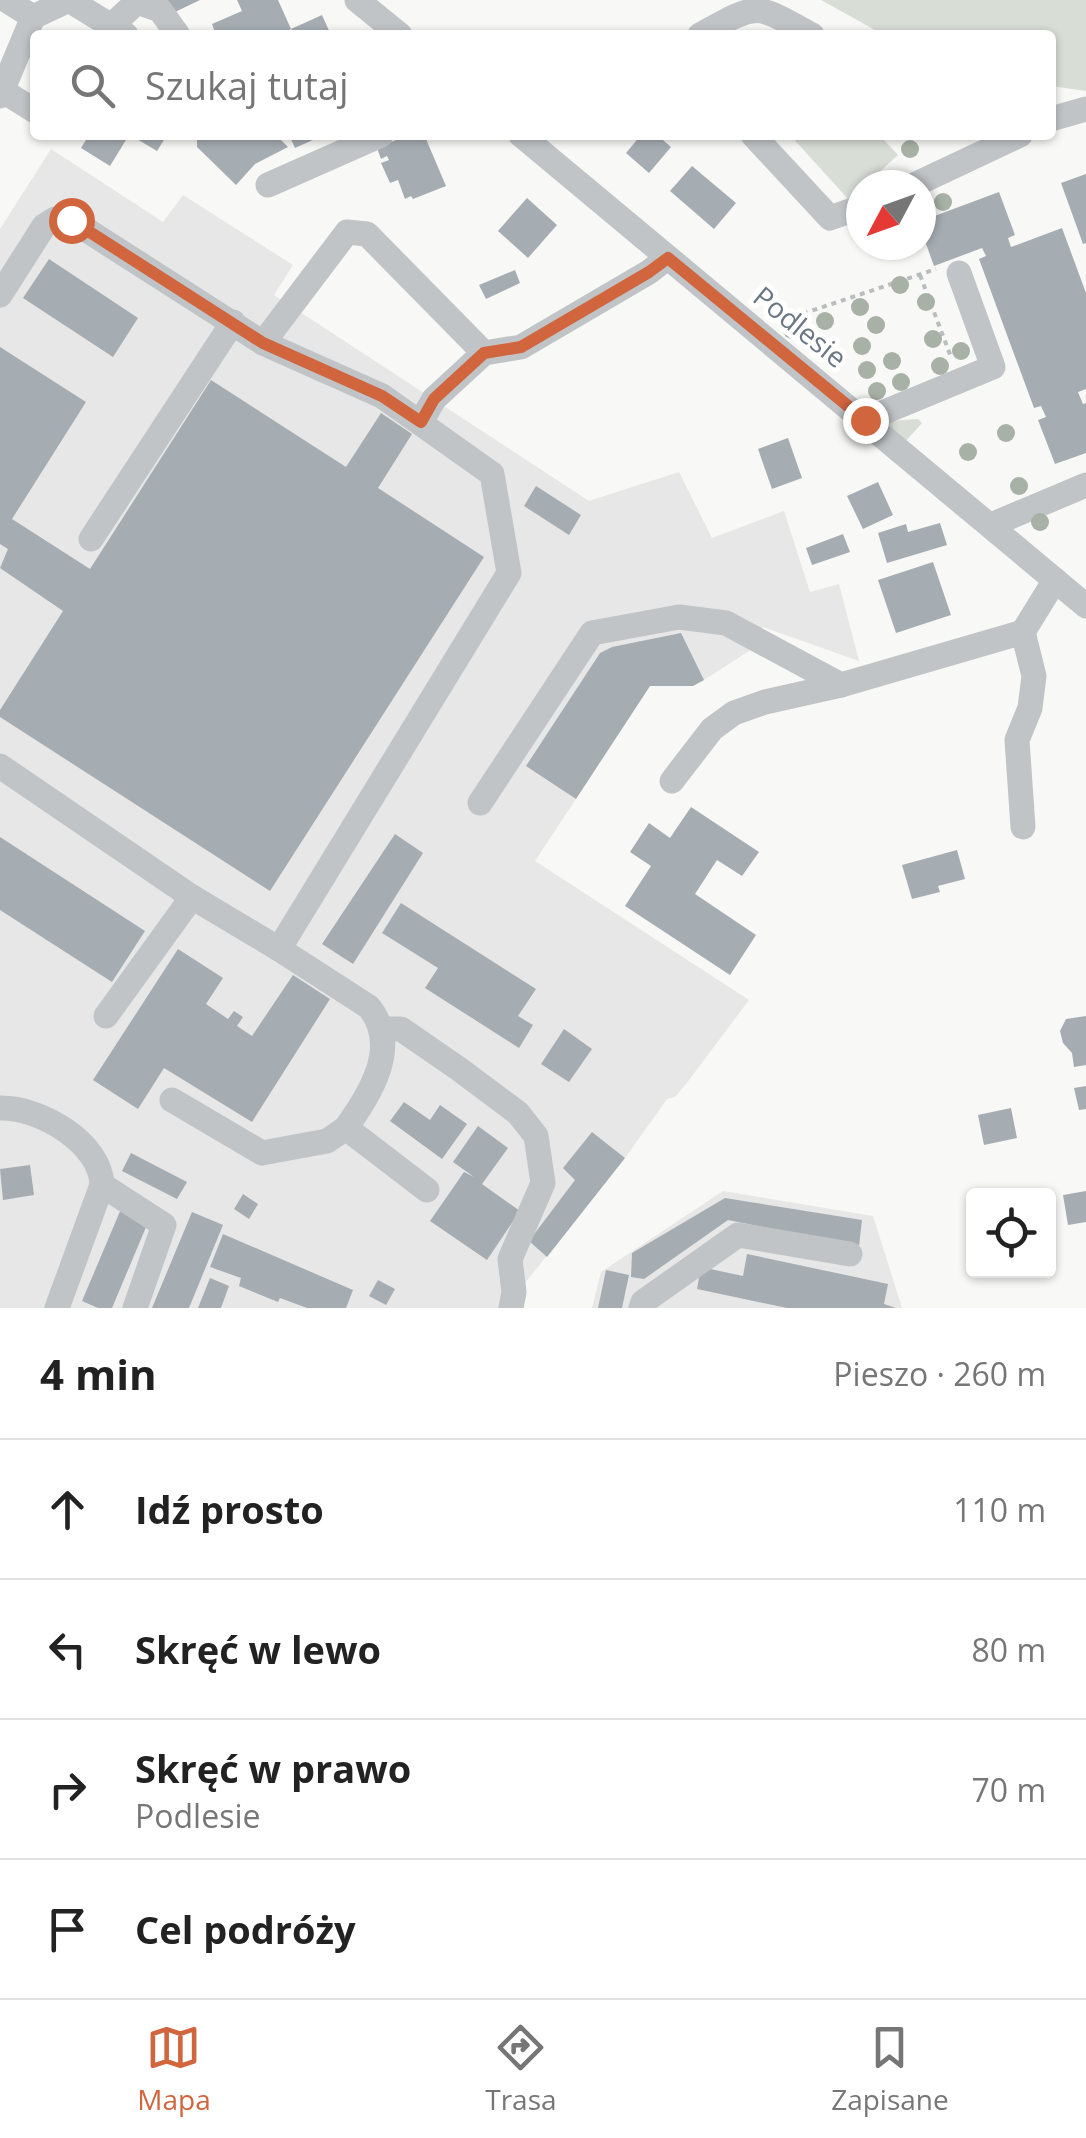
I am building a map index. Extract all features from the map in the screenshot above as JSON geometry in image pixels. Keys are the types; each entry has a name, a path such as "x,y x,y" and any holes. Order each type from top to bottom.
{"street":[{"path":"6,0 33,17"},
{"path":"30,108 1,93 33,17 69,0 119,30 137,2 160,10 174,30"},
{"path":"357,0 394,30"},
{"path":"709,30 747,10 763,8 803,30"},
{"path":"1056,117 1086,108"},
{"path":"268,185 371,140"},
{"name":"Podlesie","path":"526,140 1086,606"},
{"path":"758,140 830,218 846,212"},
{"path":"936,174 1002,140"},
{"path":"0,295 44,226 55,219 65,219 263,343 382,396 492,474 509,573 279,949"},
{"path":"263,343 347,232 368,234 484,353"},
{"path":"421,422 434,399 484,353 521,347 668,258"},
{"path":"865,420 993,367 948,271"},
{"path":"91,539 233,322"},
{"path":"991,525 1086,485"},
{"path":"672,781 712,729 734,713 1023,632 1055,580"},
{"path":"480,803 592,633 679,617 726,624 840,685"},
{"path":"1022,827 1017,740 1030,708 1034,676 1023,632"},
{"path":"0,766 192,898 369,1007 383,1029 384,1053 369,1094 346,1128 326,1141 262,1153 172,1100"},
{"path":"106,1016 192,898"},
{"path":"383,1029 401,1029 460,1069 518,1114 536,1136 543,1183 510,1259 514,1292 511,1308"},
{"path":"0,1108 12,1108 50,1122 75,1138 102,1171 102,1186 57,1308"},
{"path":"346,1128 428,1190"},
{"path":"102,1186 164,1224 135,1308"},
{"path":"641,1308 643,1302 738,1235 850,1254"}],"path":[{"path":"756,330 920,275 948,271"},
{"path":"920,275 952,357"}],"shaded area":[{"path":"821,0 1086,0 1086,91 1056,87 1056,30 875,30"},
{"path":"795,140 884,140 898,155 882,170 846,170 846,197"},
{"path":"51,149 163,222 183,195 293,265 274,295 589,501 679,472 712,538 784,511 810,592 839,584 859,661 763,627 749,651 693,686 650,686 535,861 749,1000 505,1308 0,1308 0,229"},
{"path":"918,419 922,423 905,442 885,425 888,421"},
{"path":"723,1191 873,1216 902,1308 592,1308 601,1272"}],"building":[{"path":"167,0 200,0 173,13"},
{"path":"237,0 278,0 291,29 214,30 212,24 242,11"},
{"path":"322,15 329,30 292,30"},
{"path":"86,140 126,140 110,166 81,148"},
{"path":"138,140 164,140 157,151"},
{"path":"197,140 281,140 288,147 255,164 236,185 197,147"},
{"path":"291,140 313,140 295,148"},
{"path":"396,140 426,140 446,186 405,199 398,180 390,183 381,163 389,160 387,156 381,159 377,148"},
{"path":"637,140 663,140 671,147 649,173 626,153"},
{"path":"692,166 736,203 714,229 670,191"},
{"path":"1086,174 1086,243 1083,244 1061,183"},
{"path":"999,192 1015,235 1008,238 1011,247 1062,228 1086,293 1086,389 1078,392 1083,404 1086,403 1086,453 1055,464 1038,420 1046,417 1041,406 1034,408 979,259 986,256 982,248 934,266 936,215"},
{"path":"527,198 557,225 528,258 498,231"},
{"path":"49,259 138,318 113,357 23,298"},
{"path":"515,270 520,283 486,299 479,285"},
{"path":"0,347 86,402 12,519 90,569 211,380 346,467 381,413 412,434 378,488 484,557 270,891 0,717 0,710 63,611 0,568 8,549 0,544"},
{"path":"788,438 802,478 772,489 758,449"},
{"path":"878,482 893,515 863,529 847,496"},
{"path":"536,486 581,515 569,535 524,506"},
{"path":"940,523 947,545 887,563 878,533 906,524 908,532"},
{"path":"843,534 850,552 812,565 806,548"},
{"path":"933,562 951,615 896,633 878,580"},
{"path":"681,633 704,680 693,686 650,686 576,799 526,766 600,653"},
{"path":"691,807 759,852 742,876 717,860 695,894 756,935 730,975 625,906 651,866 630,852 649,823 670,838"},
{"path":"395,834 423,853 353,964 322,944"},
{"path":"0,837 145,931 112,982 0,910"},
{"path":"957,850 965,879 938,886 940,892 912,899 902,865"},
{"path":"401,903 536,989 518,1016 533,1025 519,1048 425,988 438,968 382,933"},
{"path":"178,949 223,978 206,1004 228,1019 234,1011 243,1017 237,1026 252,1036 293,975 330,999 252,1122 164,1068 138,1109 93,1080"},
{"path":"1086,1016 1086,1065 1074,1067 1072,1053 1063,1043 1060,1031 1066,1019"},
{"path":"564,1029 592,1049 569,1082 541,1064"},
{"path":"1086,1086 1086,1109 1079,1110 1074,1088"},
{"path":"404,1102 430,1120 440,1105 467,1124 442,1159 390,1121"},
{"path":"1011,1108 1017,1138 984,1145 978,1115"},
{"path":"478,1126 508,1148 482,1184 520,1211 487,1260 430,1221 464,1172 474,1177 453,1162"},
{"path":"592,1132 625,1158 547,1257 529,1241 575,1180 563,1168"},
{"path":"131,1153 187,1182 177,1199 122,1171"},
{"path":"30,1165 34,1195 3,1200 0,1169"},
{"path":"1086,1191 1086,1222 1068,1225 1063,1195"},
{"path":"243,1194 258,1204 249,1219 234,1209"},
{"path":"725,1198 862,1220 859,1246 728,1220 644,1279 631,1277 632,1253"},
{"path":"121,1209 149,1220 112,1308 98,1308 82,1301"},
{"path":"192,1212 223,1225 189,1308 152,1308"},
{"path":"223,1234 353,1290 346,1308 307,1308 280,1298 278,1302 239,1286 241,1278 210,1267"},
{"path":"747,1254 888,1284 884,1304 896,1308 787,1308 697,1289 701,1267 743,1276"},
{"path":"606,1270 629,1275 622,1308 598,1308"},
{"path":"210,1278 229,1286 221,1308 198,1308"},
{"path":"378,1280 395,1289 386,1305 369,1296"}],"route":[{"path":"71,220 263,343 382,396 421,422 434,399 484,353 521,347 668,258 865,420"}]}
